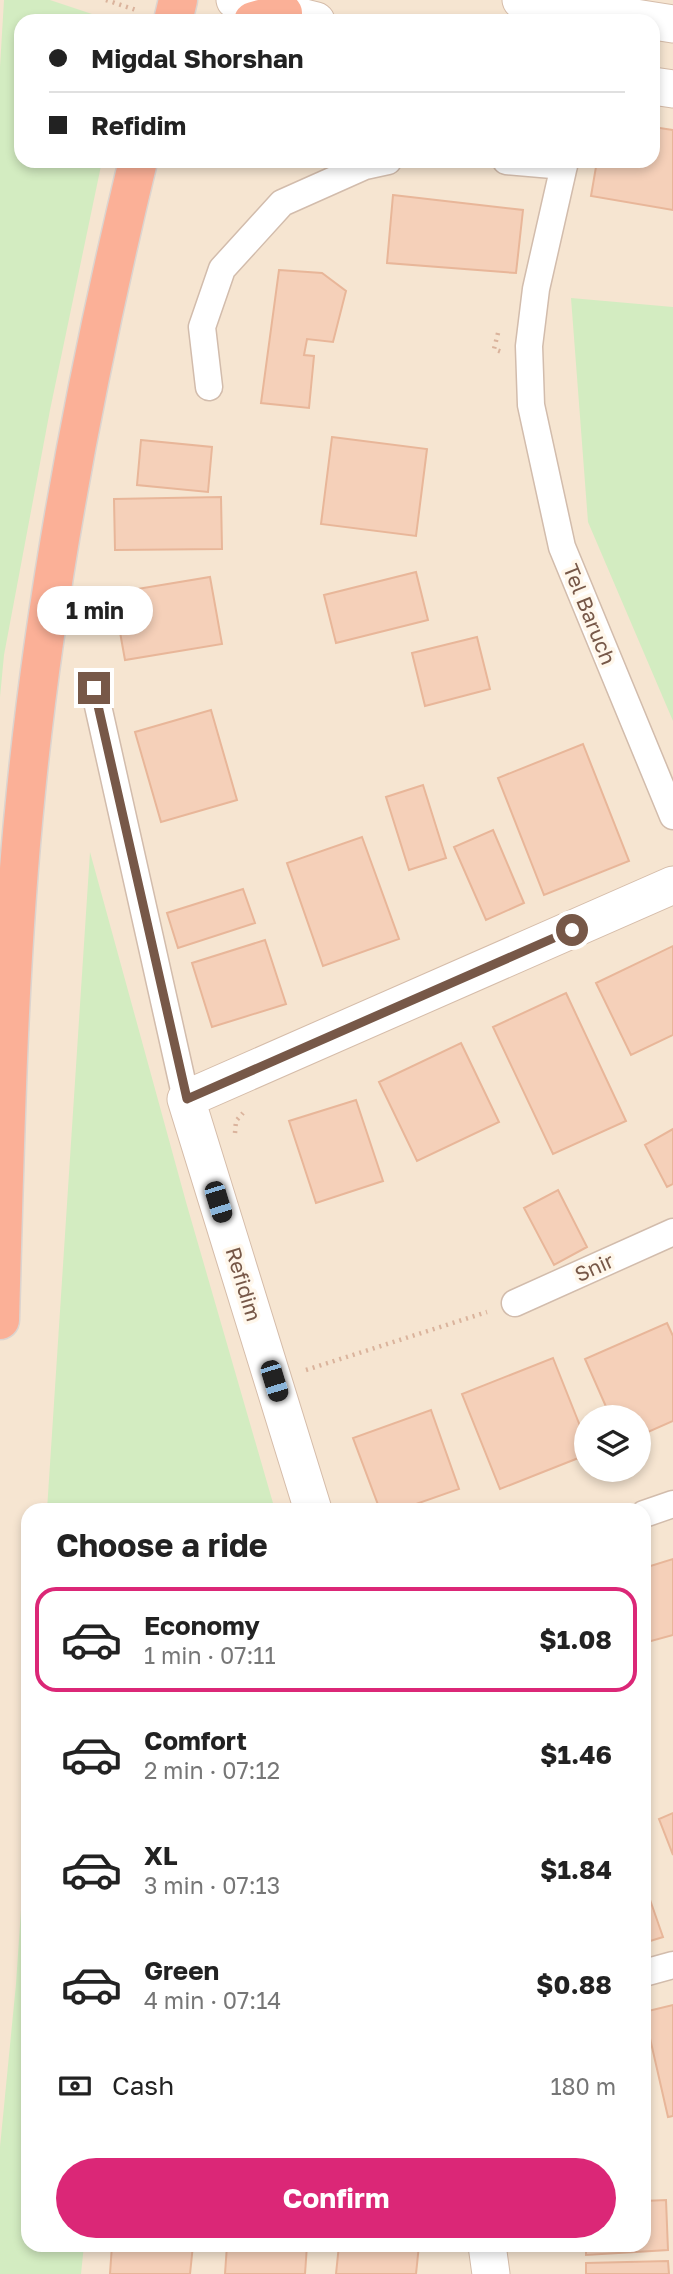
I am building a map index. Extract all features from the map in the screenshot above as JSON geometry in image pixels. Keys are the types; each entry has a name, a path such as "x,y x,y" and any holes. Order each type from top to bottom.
{"highway":[{"path":"0,1320 12,978 25,806 37,698 62,527 137,168"}],"street":[{"path":"234,0 273,14"},
{"path":"521,0 610,14"},
{"path":"209,387 202,327 222,269 282,203 361,168"},
{"name":"Tel Baruch","path":"564,168 536,289 529,346 531,405 562,547 673,816"},
{"name":"Refidim","path":"94,688 187,1099 311,1503"},
{"path":"187,1099 673,885"},
{"name":"Snir","path":"515,1303 673,1231"},
{"path":"651,1512 673,1504"},
{"path":"651,1971 673,1965"},
{"path":"488,2252 491,2274"}],"path":[{"path":"234,1134 236,1121 245,1111"},
{"path":"274,1381 515,1303"}],"shaded area":[{"path":"0,0 673,0 673,2274 0,2274"}],"green space":[{"path":"4,0 50,0 92,14 14,14 14,168 101,168 50,410 4,655 0,697 0,67"},
{"path":"571,298 673,307 673,721 588,522"},
{"path":"90,852 186,1202 273,1503 47,1503"},
{"path":"21,1910 21,2252 83,2252 81,2274 0,2274 0,2147"}],"building":[{"path":"660,128 673,130 673,210 591,196 596,168 660,168"},
{"path":"393,195 523,210 516,273 387,263"},
{"path":"279,270 322,273 346,291 333,342 307,339 304,355 314,356 309,408 261,403"},
{"path":"332,437 427,449 416,536 321,524"},
{"path":"141,440 212,447 208,492 137,485"},
{"path":"221,497 222,549 115,550 114,499"},
{"path":"416,572 428,620 336,643 324,595"},
{"path":"210,577 222,644 125,660 113,593"},
{"path":"477,637 490,689 425,706 412,653"},
{"path":"211,710 237,800 161,822 135,732"},
{"path":"583,744 629,861 544,895 498,778"},
{"path":"423,785 446,858 409,870 386,797"},
{"path":"493,830 524,903 486,920 454,847"},
{"path":"362,837 399,939 323,966 287,863"},
{"path":"243,889 255,923 178,948 167,913"},
{"path":"265,940 286,1004 212,1027 192,963"},
{"path":"673,946 673,1035 631,1055 596,983"},
{"path":"566,993 626,1121 553,1154 493,1027"},
{"path":"461,1043 499,1122 417,1161 379,1082"},
{"path":"356,1100 383,1181 316,1203 289,1121"},
{"path":"673,1129 673,1184 667,1187 645,1145"},
{"path":"558,1190 587,1247 554,1265 524,1208"},
{"path":"667,1323 673,1336 673,1421 651,1431 651,1405 605,1405 585,1359"},
{"path":"553,1358 574,1411 574,1460 500,1489 462,1394"},
{"path":"431,1410 459,1489 419,1503 377,1503 353,1438"},
{"path":"673,1559 673,1635 651,1641 651,1566"},
{"path":"673,1813 673,1855 659,1819"},
{"path":"651,1903 663,1937 651,1941"},
{"path":"673,2005 673,2116 668,2117 651,2043 651,2010"},
{"path":"666,2200 668,2250 651,2251 651,2201"},
{"path":"112,2252 192,2252 190,2274 110,2274"},
{"path":"227,2252 307,2252 305,2274 225,2274"},
{"path":"338,2252 418,2252 416,2274 336,2274"},
{"path":"586,2252 635,2252 586,2255"},
{"path":"668,2261 669,2274 586,2274 586,2263"}],"route":[{"path":"94,688 187,1099 572,930"}]}
